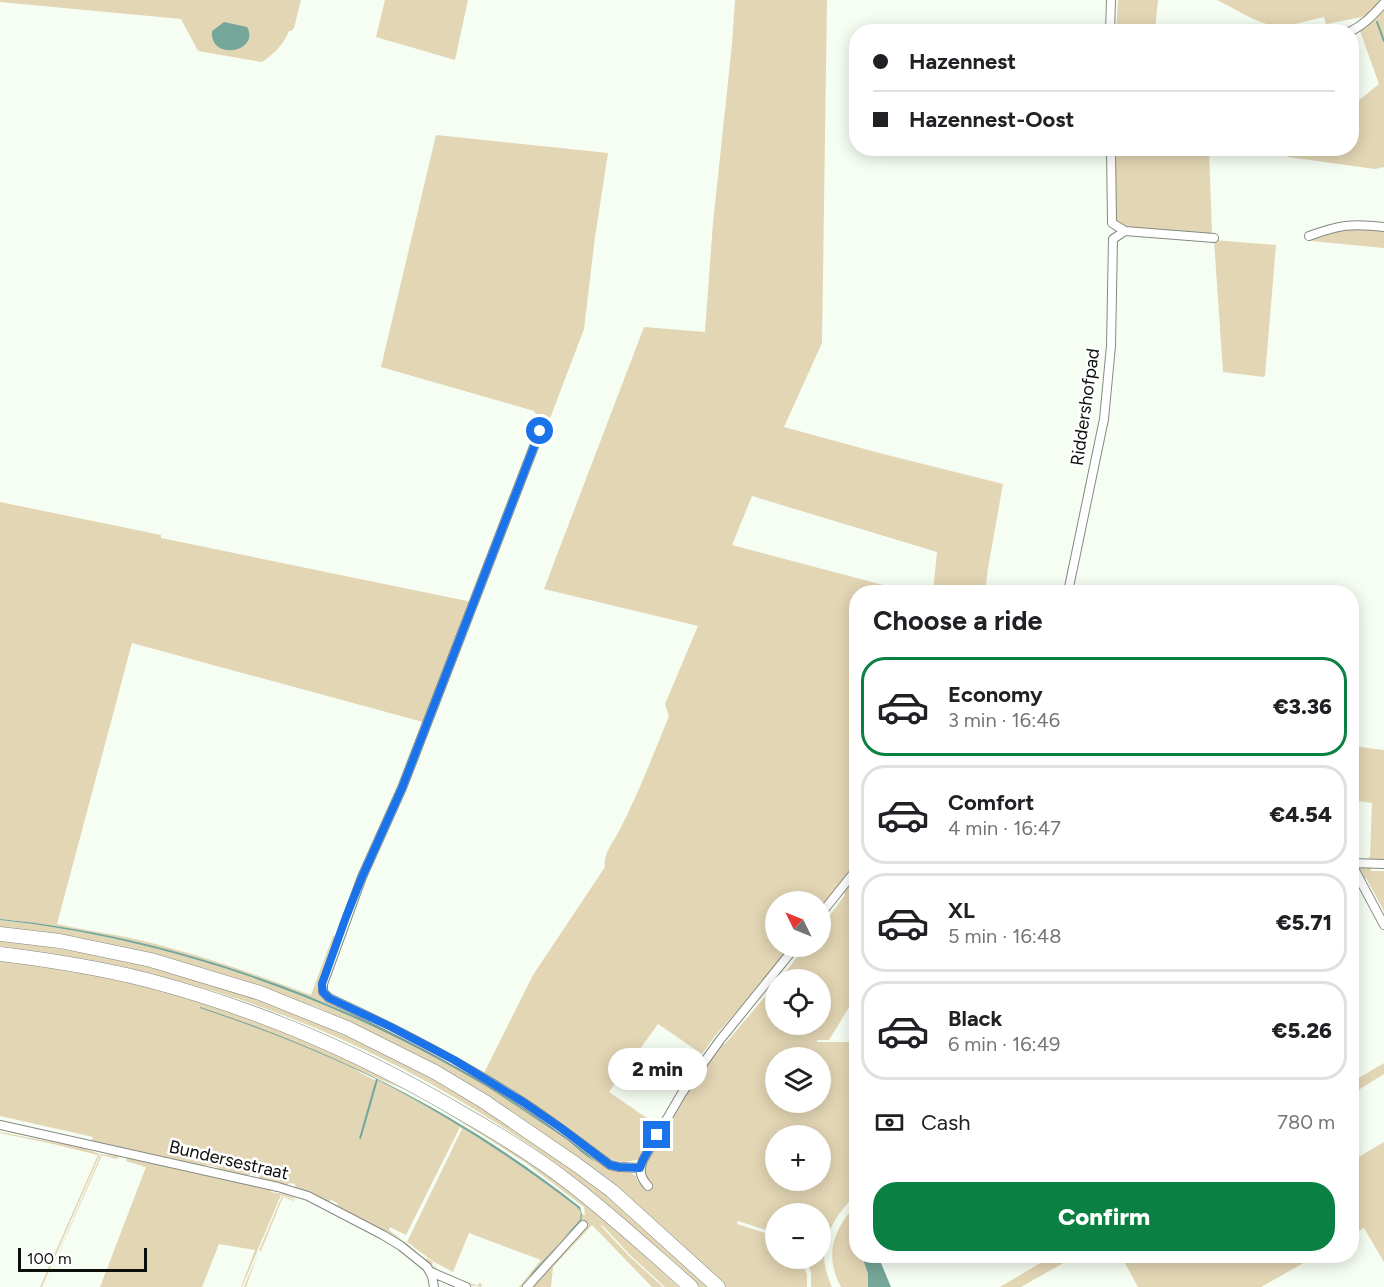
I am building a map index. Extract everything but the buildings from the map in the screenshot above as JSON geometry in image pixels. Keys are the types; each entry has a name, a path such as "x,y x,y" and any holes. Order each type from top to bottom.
{"main road":[{"path":"0,934 60,941 151,960 260,993 347,1028 435,1072 559,1153 612,1191 718,1287"},
{"path":"0,954 57,961 147,980 252,1012 339,1048 425,1091 497,1133 566,1180 691,1287"}],"street":[{"path":"1110,24 1111,0"},
{"path":"1359,26 1369,20 1384,3"},
{"path":"1110,156 1112,223 1125,231 1214,238"},
{"path":"1309,236 1339,226 1364,224 1384,227"},
{"name":"Riddershofpad","path":"1069,585 1105,410 1111,346 1113,239 1125,231"},
{"path":"540,431 402,788 350,907 322,984 323,992 329,998 454,1060 523,1102 610,1165 640,1168"},
{"path":"1359,864 1384,864"},
{"path":"1359,877 1384,925"},
{"path":"831,901 849,879"},
{"path":"648,1186 642,1178 640,1168 682,1093 720,1040 787,957"},
{"name":"Bundersestraat","path":"0,1125 278,1187 308,1196 383,1235 422,1262 431,1272 466,1287"},
{"path":"526,1287 583,1226"},
{"path":"431,1272 434,1287"}],"shaded area":[{"path":"0,0 301,0 294,28 289,31 278,48 262,62 198,51 181,19 0,2"},
{"path":"385,0 468,0 455,60 376,37"},
{"path":"735,0 827,0 822,343 784,427 1003,484 986,585 934,585 937,552 752,496 732,545 883,585 849,585 849,876 831,898 831,891 765,891 765,957 783,957 773,969 765,969 765,978 702,1054 658,1024 609,1092 657,1125 637,1160 624,1162 599,1157 614,1169 636,1176 644,1188 645,1165 675,1110 721,1044 725,1044 765,997 765,1035 831,1035 831,969 788,969 797,957 831,957 831,914 845,895 844,891 831,908 831,906 849,882 849,1007 829,1040 817,1040 817,1042 849,1042 849,1202 831,1228 831,1203 765,1203 765,1230 738,1221 737,1224 765,1233 765,1269 805,1269 807,1287 724,1287 599,1177 331,1016 332,1013 312,1005 307,1007 266,992 0,930 0,920 64,929 128,942 191,958 313,1000 431,1055 487,1087 595,1162 581,1149 536,1117 457,1068 396,1035 333,1006 202,959 135,942 67,928 0,919 0,502 161,535 161,538 472,602 423,722 132,643 57,924 125,937 180,951 246,971 311,995 333,936 336,936 318,990 321,998 388,1029 481,1079 533,975 605,867 607,853 632,804 669,716 665,704 698,626 544,589 644,327 705,332 713,223"},
{"path":"1118,0 1158,0 1156,24 1116,24"},
{"path":"1217,0 1380,0 1367,16 1326,24 1324,17 1295,24 1268,24"},
{"path":"1384,7 1384,167 1375,169 1288,157 1359,156 1359,100 1379,84 1360,31"},
{"path":"436,135 608,153 584,329 546,429 534,411 381,367"},
{"path":"1115,156 1209,156 1212,234 1115,226"},
{"path":"1348,228 1384,230 1384,248 1311,241 1325,233"},
{"path":"1214,240 1276,245 1264,377 1223,372"},
{"path":"1359,747 1384,750 1384,862 1373,861 1368,857 1370,857 1372,803 1359,801"},
{"path":"1384,866 1384,869 1371,868 1371,871 1384,871 1384,911 1366,878 1364,879 1384,920 1359,870 1361,867"},
{"path":"0,940 126,961 188,977 307,1018 364,1044 474,1103 527,1137 596,1187 710,1287 699,1287 601,1199 522,1140 476,1110 381,1058 281,1014 230,996 134,970 0,946"},
{"path":"0,956 122,977 323,1042 488,1130 603,1214 679,1287 665,1287 602,1225 629,1256 663,1287 652,1287 592,1225 553,1267 551,1287 519,1287 541,1260 469,1233 453,1272 434,1262 407,1242 462,1129 460,1127 406,1235 390,1227 389,1230 426,1260 427,1258 433,1262 432,1265 442,1272 478,1286 479,1283 482,1284 481,1287 468,1285 438,1273 339,1210 337,1203 331,1200 326,1204 296,1190 295,1184 289,1183 287,1186 260,1180 258,1171 255,1170 247,1176 220,1173 217,1167 207,1165 201,1169 93,1143 93,1137 0,1116","holes":["352,1068 414,1093 526,1163 584,1207 585,1215 582,1214 581,1218 581,1211 578,1208 481,1139 378,1080 361,1138 359,1137 376,1081"]},
{"path":"1384,1063 1384,1074 1359,1090 1359,1078"},
{"path":"0,1126 120,1155 116,1159 102,1155 44,1287 101,1154 116,1156 76,1146 100,1154 42,1287 40,1287 98,1155 0,1133 62,1144 0,1130"},
{"path":"1384,1142 1384,1262 1364,1228 1359,1231 1359,1157"},
{"path":"127,1156 269,1188 271,1192 295,1198 294,1201 283,1197 261,1251 259,1251 282,1196 294,1200 281,1195 242,1287 255,1250 219,1244 202,1287 100,1287 146,1167 126,1161"},
{"path":"848,1214 849,1263 864,1263 868,1274 868,1287 841,1287 836,1275 832,1254 834,1243"},
{"path":"259,1252 246,1287 244,1287"},
{"path":"1040,1263 1064,1263 1021,1287 1000,1287"},
{"path":"1125,1263 1304,1263 1261,1287 1138,1287"},
{"path":"810,1269 826,1269 832,1287 811,1287"}],"water":[{"path":"224,22 247,27 249,36 247,43 234,50 218,47 213,41 212,31"},
{"path":"0,919 67,928 135,941 203,960 270,982 336,1008 400,1037 461,1070 545,1123 581,1149 595,1162 567,1140 487,1087 373,1026 313,1000 191,958 128,942"},
{"path":"200,1007 251,1025 302,1045 351,1066 399,1090 446,1116 537,1174 580,1207 582,1214 581,1221 561,1241 580,1220 581,1212 578,1208 481,1140 378,1080 361,1139 359,1138 376,1079 289,1040"},
{"path":"559,1244 530,1277 532,1273"},
{"path":"864,1263 881,1263 891,1287 868,1287 868,1274"}],"waterway":[{"path":"1377,22 1384,41"}],"route":[{"path":"540,431 402,788 346,917 322,984 323,992 329,998 454,1060 523,1102 610,1165 640,1168 657,1135"}]}
